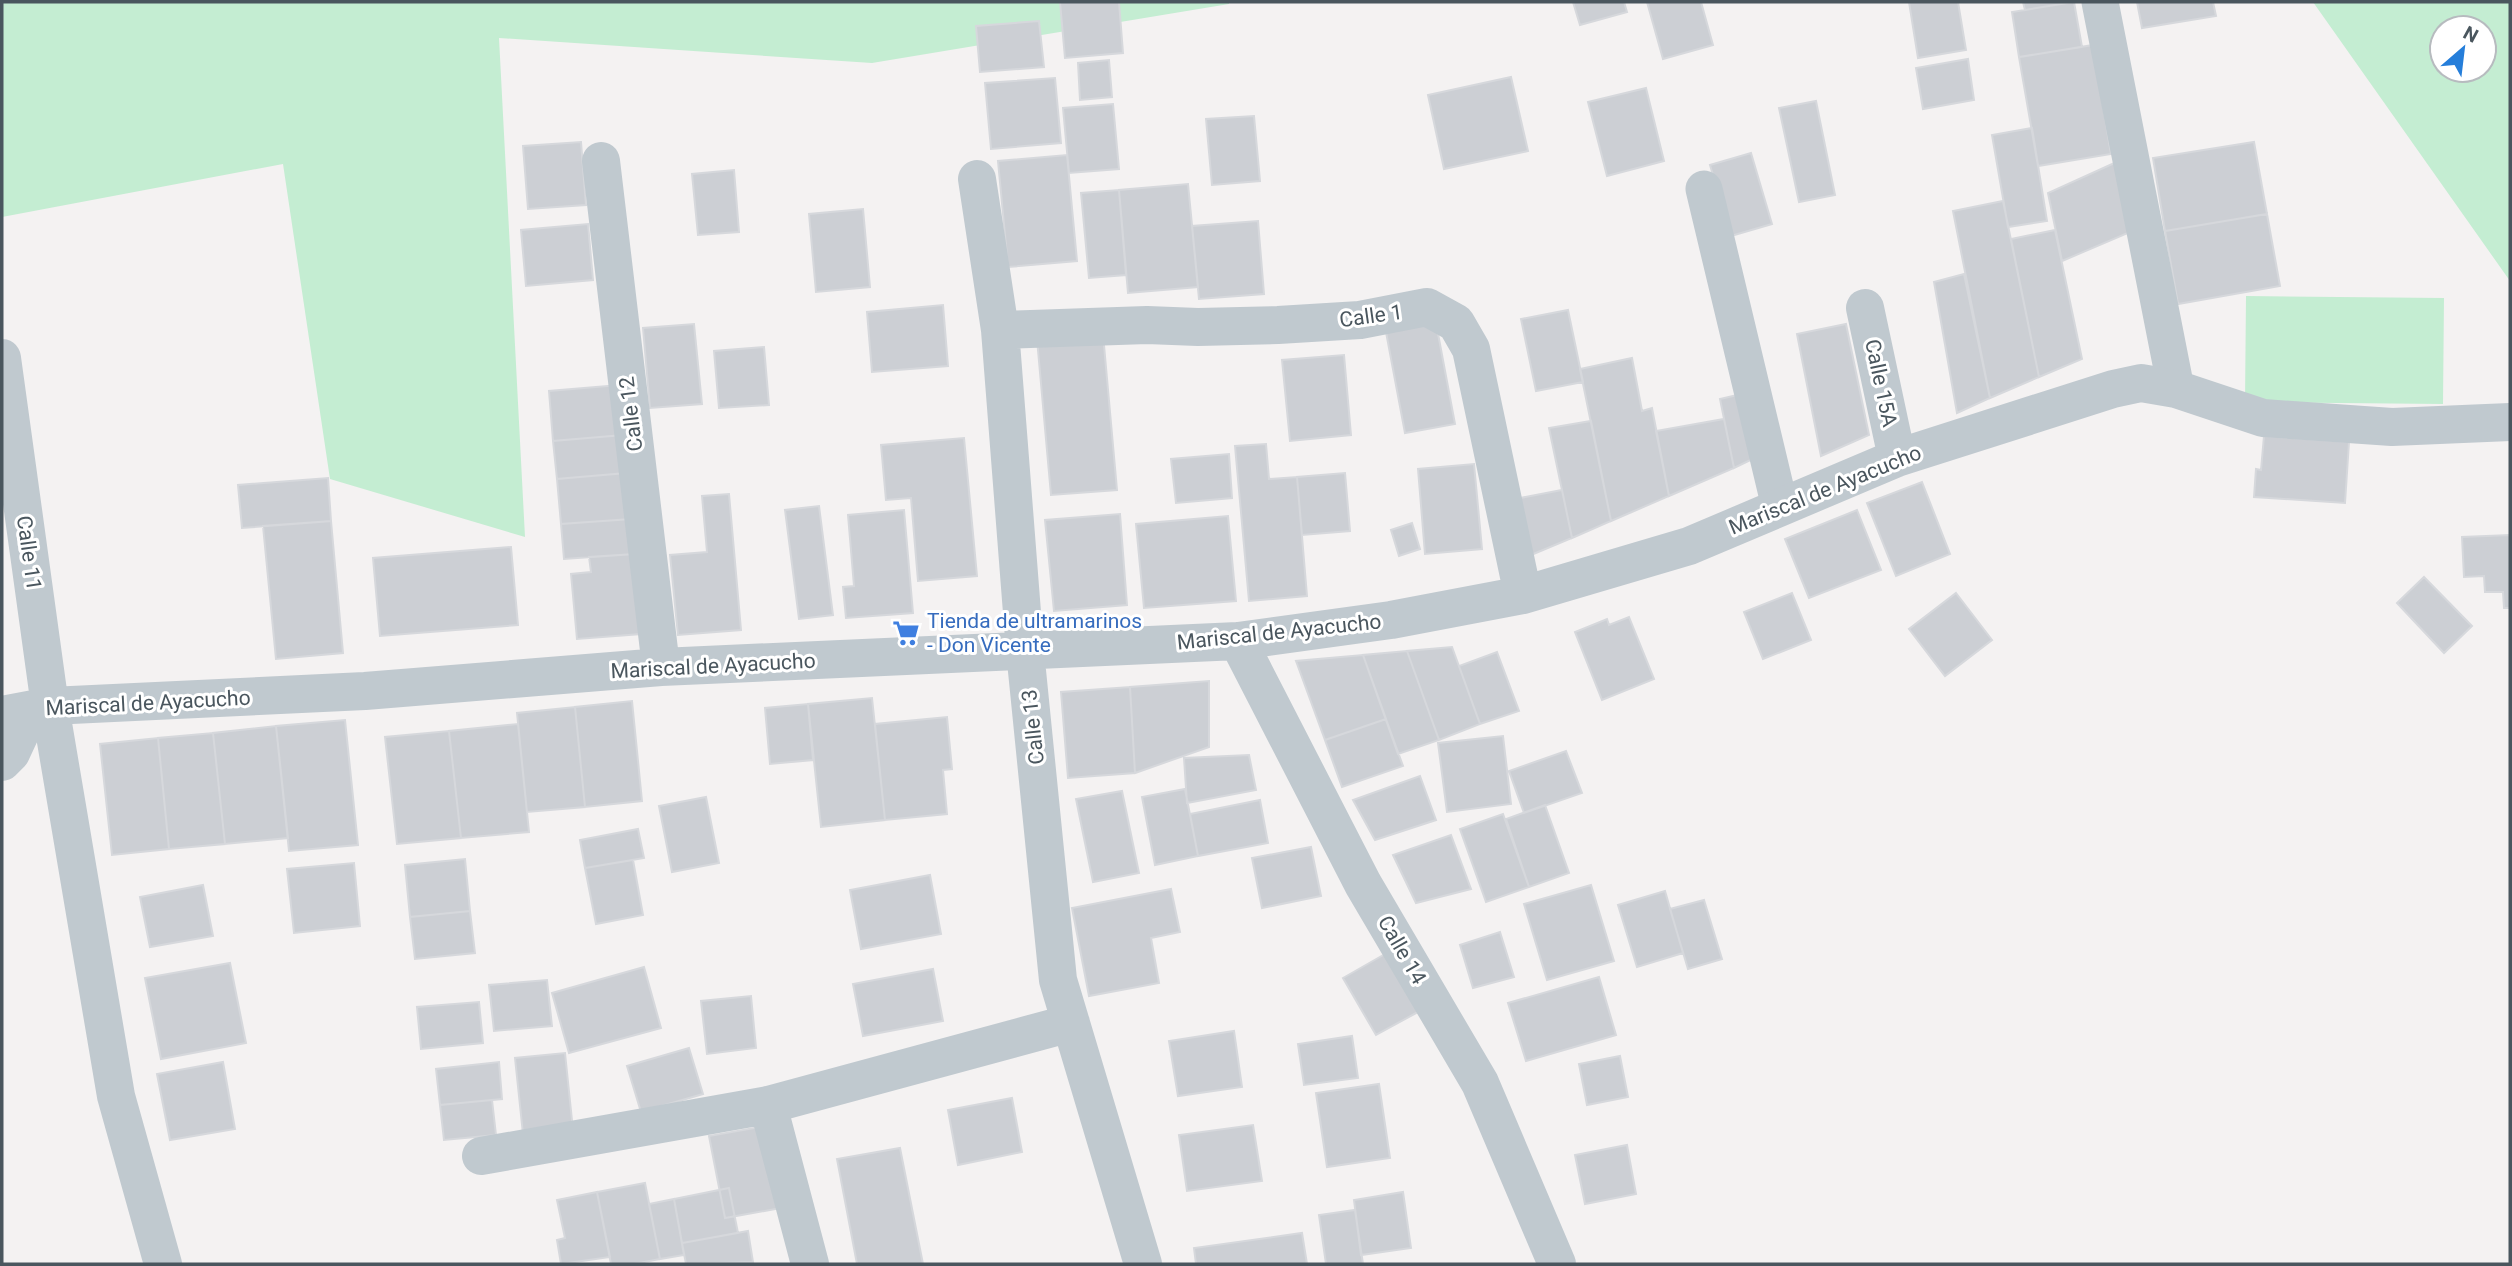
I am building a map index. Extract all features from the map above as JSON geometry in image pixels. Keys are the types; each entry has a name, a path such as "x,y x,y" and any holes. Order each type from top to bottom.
{"street":[{"path":"2100,2 2176,389"},
{"name":"Calle 12","path":"601,161 661,667"},
{"name":"Calle 13","path":"977,179 1000,330 1025,651 1058,980 1143,1264"},
{"path":"1704,189 1780,508"},
{"name":"Calle 1","path":"1000,330 1135,325 1278,325 1360,320 1427,307 1456,323 1471,349 1523,595"},
{"name":"Calle 15A","path":"1865,308 1897,458"},
{"name":"Calle 11","path":"2,358 28,711 116,1096 163,1264"},
{"name":"Mariscal de Ayacucho","path":"28,711 365,691 661,667 1237,641 1391,620 1523,595 1689,546 1897,458 2113,388 2141,383 2176,389 2263,418 2392,427 2510,422"},
{"name":"Calle 14","path":"1237,641 1363,884 1480,1083 1557,1264"},
{"path":"2,762 11,753 28,711"},
{"path":"481,1156 768,1105 1071,1023"},
{"path":"768,1105 810,1264"}],"green space":[{"path":"2,2 1229,4 872,63 499,38 525,537 330,479 283,164 2,217"},
{"path":"2313,2 2510,2 2510,281"},
{"path":"2246,296 2444,298 2443,404 2245,402"}],"building":[{"path":"1060,2 1119,2 1123,53 1065,58"},
{"path":"1573,2 1624,2 1627,12 1580,25"},
{"path":"1647,2 1701,2 1713,45 1663,59"},
{"path":"1909,2 1958,2 1966,50 1918,58"},
{"path":"2023,2 2074,2 2025,10"},
{"path":"2074,2 2082,47 2019,57 2012,12"},
{"path":"2137,2 2213,2 2216,16 2142,28"},
{"path":"1039,21 1044,67 980,72 976,26"},
{"path":"2093,45 2111,154 2038,166 2019,57"},
{"path":"1968,59 1974,100 1923,109 1916,68"},
{"path":"1109,60 1112,97 1080,100 1078,63"},
{"path":"1511,77 1528,151 1444,169 1428,95"},
{"path":"1055,78 1061,143 991,149 985,83"},
{"path":"1646,88 1664,161 1607,176 1588,102"},
{"path":"1816,101 1835,195 1799,202 1779,108"},
{"path":"1113,104 1119,169 1069,173 1063,108"},
{"path":"1254,116 1260,181 1212,185 1206,119"},
{"path":"2032,128 2047,221 2008,227 1992,135"},
{"path":"581,142 586,205 528,209 523,146"},
{"path":"2254,142 2267,214 2165,231 2153,158"},
{"path":"1751,153 1772,224 1731,236 1710,165"},
{"path":"1067,155 1077,261 1008,267 998,161"},
{"path":"2121,160 2135,230 2062,261 2048,193"},
{"path":"734,170 739,232 698,235 692,174"},
{"path":"1188,184 1198,287 1128,293 1119,190"},
{"path":"1119,190 1126,275 1089,278 1081,193"},
{"path":"2003,201 2039,377 1990,398 1953,211"},
{"path":"863,209 870,287 816,292 809,214"},
{"path":"2267,214 2280,286 2178,304 2165,231"},
{"path":"1258,221 1264,294 1199,299 1192,226"},
{"path":"588,224 593,280 526,286 521,230"},
{"path":"2055,230 2082,359 2039,377 2011,239"},
{"path":"1964,274 1990,398 1957,413 1934,282"},
{"path":"943,305 948,366 872,372 867,312"},
{"path":"1568,310 1583,382 1536,391 1521,319"},
{"path":"1436,323 1455,424 1405,433 1386,332"},
{"path":"694,324 702,404 650,408 643,328"},
{"path":"1846,324 1869,435 1821,456 1797,334"},
{"path":"1103,334 1117,490 1051,495 1037,339"},
{"path":"764,347 769,405 719,408 714,351"},
{"path":"1344,355 1351,435 1290,441 1282,360"},
{"path":"1632,358 1642,411 1652,408 1669,496 1611,521 1580,369"},
{"path":"619,385 623,435 553,441 549,391"},
{"path":"1746,393 1761,455 1734,468 1720,399"},
{"path":"1724,419 1734,468 1669,496 1656,431"},
{"path":"1591,421 1611,521 1572,538 1549,428"},
{"path":"623,435 626,473 557,479 553,441"},
{"path":"2264,436 2349,442 2345,503 2254,497 2256,469 2261,470"},
{"path":"964,438 977,576 918,581 911,498 886,500 881,445"},
{"path":"1266,444 1269,479 1297,477 1307,596 1249,601 1235,446"},
{"path":"1229,454 1232,498 1176,503 1171,459"},
{"path":"1474,464 1482,549 1425,554 1418,469"},
{"path":"626,473 631,519 561,524 557,479"},
{"path":"1345,473 1350,531 1302,535 1297,477"},
{"path":"328,478 331,521 242,528 238,485"},
{"path":"1922,482 1950,554 1896,576 1867,503"},
{"path":"1562,490 1572,538 1531,555 1520,498"},
{"path":"729,494 741,630 678,635 670,555 707,552 702,496"},
{"path":"819,506 833,615 799,619 785,510"},
{"path":"904,510 913,613 846,618 843,587 854,586 848,515"},
{"path":"1857,510 1881,570 1809,598 1785,539"},
{"path":"1120,514 1127,605 1054,611 1045,520"},
{"path":"1228,516 1236,601 1144,608 1136,524"},
{"path":"631,519 634,554 564,559 561,524"},
{"path":"331,521 343,653 276,659 263,526"},
{"path":"1412,523 1420,549 1399,556 1391,530"},
{"path":"2510,535 2510,608 2504,608 2503,592 2485,592 2484,576 2464,577 2462,537"},
{"path":"511,547 518,625 380,636 373,558"},
{"path":"634,554 641,634 577,639 571,574 591,572 589,557"},
{"path":"2424,577 2472,626 2444,653 2397,603"},
{"path":"1792,593 1811,640 1763,659 1744,612"},
{"path":"1956,593 1992,640 1945,676 1909,629"},
{"path":"1629,617 1654,679 1602,700 1575,632 1607,619 1609,625"},
{"path":"1452,647 1480,724 1439,740 1407,651"},
{"path":"1407,651 1439,740 1398,754 1363,655"},
{"path":"1497,652 1519,711 1480,724 1459,666"},
{"path":"1363,655 1386,719 1325,740 1296,661"},
{"path":"1209,681 1209,747 1135,773 1130,687"},
{"path":"1130,687 1135,773 1068,778 1061,692"},
{"path":"872,698 885,820 821,827 808,704"},
{"path":"632,701 642,801 585,807 575,707"},
{"path":"808,704 813,760 770,764 765,708"},
{"path":"575,707 585,807 527,812 517,713"},
{"path":"947,717 952,769 943,770 947,814 885,820 875,724"},
{"path":"1386,719 1403,766 1342,787 1325,740"},
{"path":"345,720 358,845 289,851 276,726"},
{"path":"518,724 529,832 461,838 449,731"},
{"path":"276,726 288,838 225,844 213,733"},
{"path":"449,731 461,838 397,844 385,737"},
{"path":"213,733 225,844 169,849 158,738"},
{"path":"1503,736 1511,804 1447,812 1438,743"},
{"path":"158,738 169,849 112,855 100,744"},
{"path":"1566,751 1582,793 1524,813 1509,771"},
{"path":"1249,755 1256,790 1187,803 1184,758"},
{"path":"1420,776 1436,820 1375,840 1353,800"},
{"path":"1185,789 1198,856 1155,865 1142,797"},
{"path":"1122,791 1139,873 1093,882 1076,799"},
{"path":"706,797 719,863 672,872 659,806"},
{"path":"1260,800 1268,843 1198,856 1190,814"},
{"path":"1545,805 1569,873 1529,887 1506,819"},
{"path":"1503,814 1529,887 1486,902 1460,829"},
{"path":"638,829 644,858 585,868 580,840"},
{"path":"1451,835 1471,889 1416,903 1393,855"},
{"path":"1311,847 1321,896 1262,908 1252,858"},
{"path":"465,859 470,911 410,917 405,865"},
{"path":"633,860 643,915 596,924 585,868"},
{"path":"354,863 360,926 294,933 287,869"},
{"path":"930,875 941,934 861,949 850,890"},
{"path":"203,885 213,936 150,947 140,897"},
{"path":"1591,885 1614,961 1547,980 1524,904"},
{"path":"1171,889 1180,932 1151,938 1159,983 1089,996 1072,908"},
{"path":"1665,891 1683,953 1637,967 1618,905"},
{"path":"1704,900 1722,959 1688,969 1670,909"},
{"path":"470,911 475,953 415,959 410,917"},
{"path":"1500,932 1514,977 1473,988 1460,945"},
{"path":"1385,954 1418,1012 1376,1035 1343,978"},
{"path":"230,963 246,1043 161,1059 145,978"},
{"path":"644,967 661,1028 569,1053 552,993"},
{"path":"933,969 943,1021 863,1036 853,984"},
{"path":"1599,977 1616,1035 1526,1061 1508,1003"},
{"path":"547,980 552,1026 494,1031 489,985"},
{"path":"751,996 756,1048 707,1054 701,1001"},
{"path":"479,1002 483,1043 421,1049 417,1007"},
{"path":"1234,1031 1242,1087 1178,1096 1169,1041"},
{"path":"1352,1036 1358,1078 1304,1085 1298,1044"},
{"path":"689,1048 703,1094 641,1112 627,1066"},
{"path":"565,1053 573,1130 523,1134 515,1058"},
{"path":"1620,1056 1628,1097 1587,1105 1579,1064"},
{"path":"223,1062 235,1129 170,1140 157,1074"},
{"path":"499,1062 502,1099 440,1105 436,1069"},
{"path":"1379,1084 1390,1158 1327,1167 1316,1093"},
{"path":"1012,1098 1022,1152 958,1165 948,1110"},
{"path":"492,1100 496,1135 444,1140 440,1105"},
{"path":"1253,1125 1262,1181 1187,1191 1179,1135"},
{"path":"765,1126 781,1208 725,1218 709,1136"},
{"path":"1627,1145 1636,1194 1585,1204 1575,1155"},
{"path":"900,1148 923,1264 857,1264 837,1159"},
{"path":"645,1183 660,1259 634,1264 611,1264 597,1192"},
{"path":"729,1188 738,1233 682,1243 674,1199"},
{"path":"597,1192 610,1257 561,1264 557,1240 565,1238 557,1200"},
{"path":"1403,1192 1411,1248 1361,1255 1354,1200"},
{"path":"674,1199 684,1255 660,1259 649,1204"},
{"path":"1355,1210 1363,1264 1326,1264 1319,1215"},
{"path":"748,1231 753,1262 686,1264 682,1243"},
{"path":"1302,1233 1307,1264 1196,1264 1194,1248"}],"place":[{"name":"Tienda de ultramarinos - Don Vicente","path":"906,633"}]}
